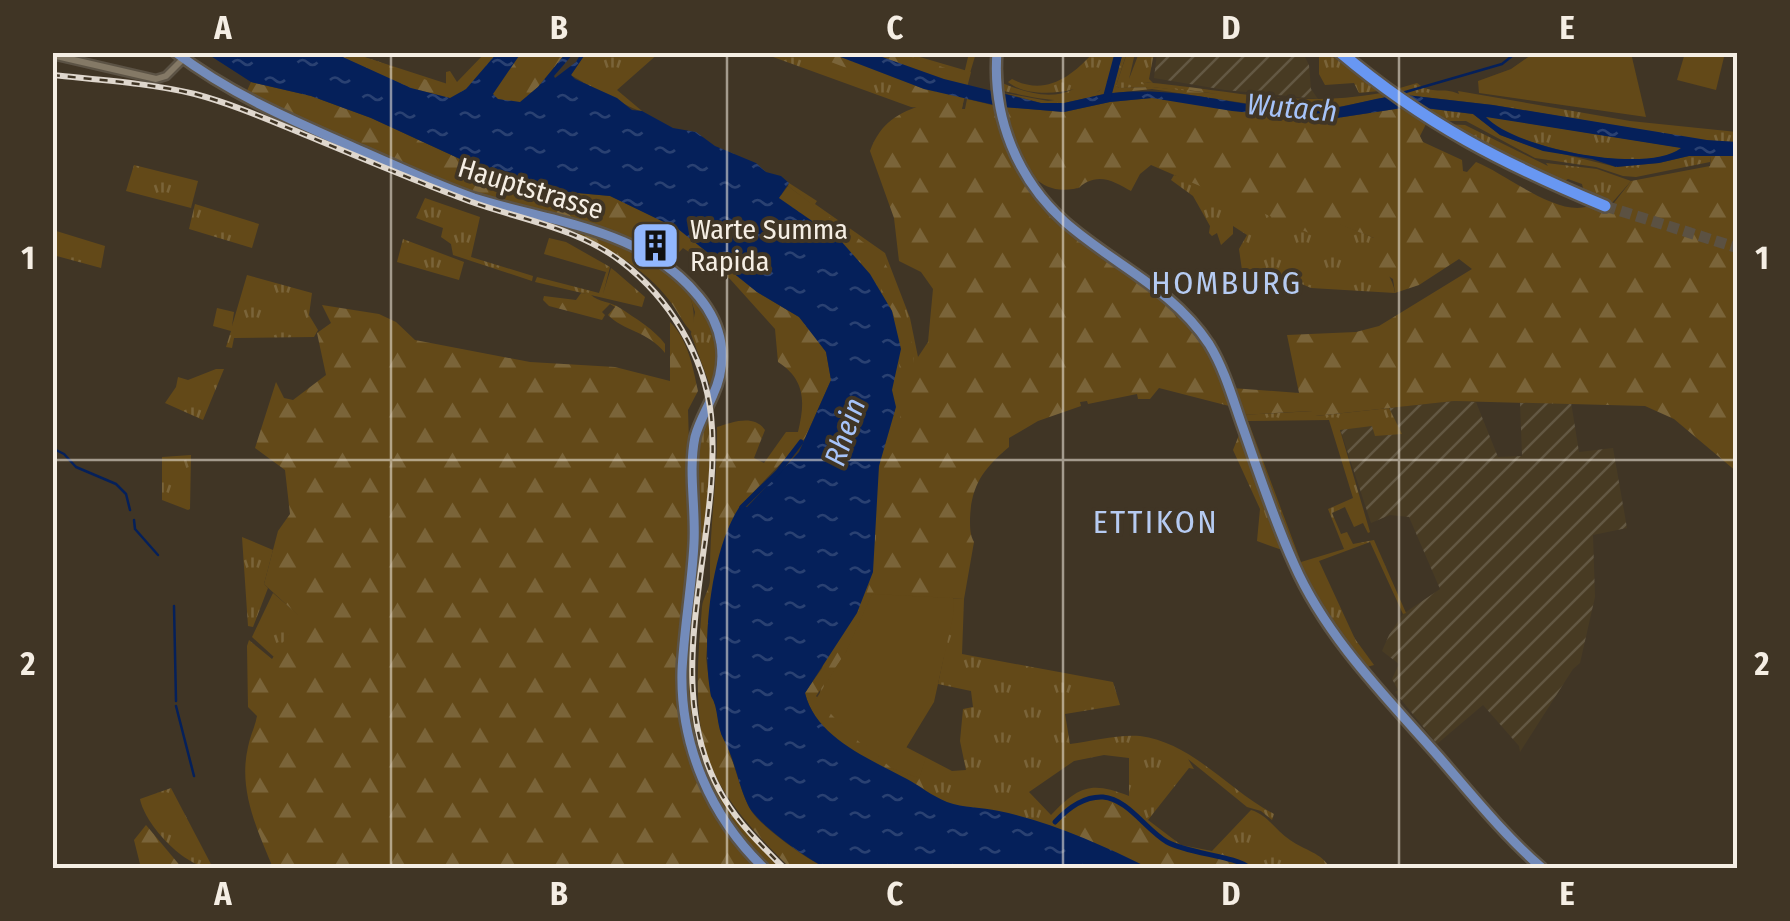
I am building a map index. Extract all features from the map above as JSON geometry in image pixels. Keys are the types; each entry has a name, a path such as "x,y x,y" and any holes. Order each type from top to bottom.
{"highway":[{"path":"1331,52 1454,135 1527,174 1605,206"},
{"path":"1340,52 1374,81"}],"main road":[{"path":"996,52 1003,122 1022,170 1048,205 1164,294 1197,328 1228,384 1281,534 1311,598 1379,688 1542,868"},
{"name":"Hauptstrasse","path":"179,56 262,108 453,190 612,236 640,248 676,273 705,305 720,337 722,369 694,448 694,540 682,674 685,715 696,763 717,808 738,840 764,868"}],"street":[{"path":"52,55 156,79 166,76 179,56"}],"shaded area":[{"path":"1157,53 1303,53 1309,65 1311,89 1318,99 1154,78"},
{"path":"1476,402 1498,457 1522,456 1520,403 1571,402 1579,452 1613,448 1627,528 1593,535 1595,597 1580,663 1520,752 1483,705 1437,744 1395,692 1398,690 1392,679 1399,664 1382,651 1403,614 1440,589 1409,517 1390,515 1371,523 1340,429 1372,425 1401,434 1389,408"}],"green space":[{"path":"1127,52 1116,86 1119,88 1152,87 1218,94 1141,82 1289,98 1381,93 1387,97 1297,111 1152,89 1064,103 1041,103 1000,92 1048,101 1090,95 1107,81 1116,53"},
{"path":"322,53 352,53 460,88 488,53 558,53 526,95 819,210 789,183 885,253 910,318 918,357 873,594 964,599 962,654 1113,682 1120,705 1065,714 1070,744 1123,736 1159,740 1194,757 1274,814 1272,820 1247,807 1188,759 1194,769 1189,768 1148,820 1181,845 1212,851 1251,810 1330,868 1045,868 812,777 856,313","holes":["944,655 938,684 971,691 973,707 963,709 960,741 966,770 952,771 906,747 914,734 910,729","1104,755 1129,758 1129,796 1105,789 1086,789 1051,815 1029,792 1074,761"]},
{"path":"334,53 376,61 446,85 446,72 450,71 457,82 485,53 497,53 466,89 450,98 411,88"},
{"path":"521,53 566,53 520,102 498,99 494,89"},
{"path":"586,53 659,53 617,90 642,111 571,75"},
{"path":"762,53 906,53 971,72 961,111 911,107"},
{"path":"807,53 834,54 924,89 964,98 962,109 967,99 996,106 1035,192 1177,311 1215,364 1233,407 1159,388 1150,399 1138,399 1137,394 1088,404 1080,402 1081,406 1038,421 1009,438 1009,447 992,462 976,487 970,519 974,542 964,599 872,595 846,652 816,696 862,744 889,764 919,778 924,789 838,740 812,711 805,693 844,636 868,588 875,556 881,451 898,424 904,392 899,334 883,292 844,246 779,198 788,186 879,254 904,307 914,363 928,342 933,289 921,272 899,261 894,218 870,151 885,126 925,104 926,98"},
{"path":"871,53 899,53 964,74 969,53 976,53 967,83"},
{"path":"1093,53 1116,53 1106,83 1085,98 1056,100 1000,90 1000,82 1027,92 1046,95 1065,93 1074,89 1039,93 1008,82 1012,79 1035,86 1056,82"},
{"path":"1127,53 1135,53 1129,79 1139,53 1154,53 1149,79 1153,83 1142,82 1218,95 1152,87 1119,88 1116,86"},
{"path":"1311,53 1328,53 1379,91 1359,93 1354,83 1325,85 1319,74 1319,56"},
{"path":"1534,53 1631,53 1646,117 1479,93 1478,81 1511,69"},
{"path":"1685,53 1725,53 1716,90 1677,80"},
{"path":"251,82 311,96 371,118 523,188 610,196 678,228 757,292 799,317 812,332 826,352 831,380 805,438 740,506 711,599 706,658 722,735 752,812 775,835 826,868 790,868 748,824 714,773 699,713 699,648 702,607 710,579 717,427 743,421 760,425 765,430 754,458 764,463 786,432 798,432 801,393 794,376 778,362 775,329 730,279 683,248 669,263 651,246 464,191 245,95"},
{"path":"1417,83 1433,90 1630,121 1737,132 1737,142 1707,141 1393,90"},
{"path":"1152,98 1324,120 1402,108 1426,124 1420,136 1423,142 1462,160 1463,171 1467,172 1476,162 1549,201 1578,208 1591,205 1607,212 1631,181 1710,166 1711,156 1737,156 1737,472 1674,419 1645,406 1454,401 1315,416 1312,411 1241,415 1232,388 1299,393 1287,335 1356,332 1379,326 1472,269 1459,259 1419,285 1395,293 1393,279 1364,261 1374,251 1374,238 1323,218 1309,233 1151,165 1140,174 1131,191 1099,179 1078,188 1057,189 1033,176 1024,164 1003,107 1064,112"},
{"path":"1417,107 1473,114 1500,135 1616,167 1689,156 1711,156 1710,162 1636,177 1623,176 1596,167 1535,158 1466,121 1440,121"},
{"path":"1484,116 1683,148 1666,156 1644,159 1594,157 1520,138 1500,130"},
{"path":"1444,124 1465,125 1548,166 1546,163 1597,169 1631,181 1611,204 1584,192 1582,184 1568,179 1559,184"},
{"path":"134,165 198,181 191,208 126,191"},
{"path":"1174,175 1323,217 1374,238 1395,293 1311,288 1264,268 1242,270 1239,249 1247,235 1233,226 1233,234 1221,245 1217,233 1209,233 1210,226 1193,196 1171,180"},
{"path":"425,198 480,217 471,257 533,276 532,281 453,255 451,244 441,237 443,228 416,218"},
{"path":"195,204 259,224 252,248 189,229"},
{"path":"53,230 105,246 101,268 53,255"},
{"path":"577,230 637,250 667,267 686,288 694,315 693,333 646,276 614,253 578,235"},
{"path":"549,238 566,242 610,267 603,294 611,268 645,297 642,307 535,282 537,277 599,293 606,272 544,254"},
{"path":"403,239 464,262 459,280 397,262"},
{"path":"247,275 312,293 309,315 318,330 314,337 234,338 232,348 226,347 231,331 213,326 217,308 234,312 232,326"},
{"path":"687,288 704,311 717,346 710,386 691,334 695,312"},
{"path":"581,293 616,306 644,324 665,344 665,353 651,340 608,315 615,307 610,304 602,312 602,320 549,306 543,300 544,296 576,300"},
{"path":"322,305 379,314 396,322 415,340 530,362 615,367 670,381 670,322 676,329 689,354 698,391 688,410 692,553 686,577 681,683 701,782 718,823 761,868 273,868 251,809 245,779 248,747 257,716 248,707 247,646 249,640 272,659 300,617 264,584 278,531 290,514 285,470 255,448 276,382 284,398 293,400 326,375 317,333 331,323"},
{"path":"224,369 203,420 165,403 178,377 188,380"},
{"path":"1389,408 1402,434 1375,436 1372,426 1340,430 1370,532 1363,523 1354,527 1345,507 1332,513 1341,534 1347,532 1353,544 1374,540 1406,613 1403,614 1370,542 1319,561 1355,639 1374,665 1367,667 1320,607 1296,564 1241,415 1313,411 1316,416","holes":["1329,420 1353,498 1328,509 1344,549 1301,562 1248,421"]},
{"path":"709,414 709,483 691,661 693,724 704,765 719,794 782,868 768,868 730,822 704,771 695,743 689,715 686,685 696,576 695,468"},
{"path":"1241,430 1282,550 1257,541 1260,509 1233,450"},
{"path":"191,455 188,510 162,500 162,457"},
{"path":"242,537 273,550 264,584 268,588 253,627 248,626"},
{"path":"273,593 301,617 274,657 252,637"},
{"path":"872,594 953,598 954,612 934,702 906,748 926,758 919,778 891,768 816,699 846,652"},
{"path":"171,788 213,868 191,861 168,844 143,809 140,799"},
{"path":"1093,800 1111,801 1168,846 1204,859 1215,852 1244,855 1258,868 1149,868 1052,828 1068,810"},
{"path":"146,825 182,868 141,868 134,840"}],"water":[{"name":"Rhein","path":"206,53 334,53 411,88 450,98 466,89 497,53 521,53 493,94 498,99 520,102 566,53 574,53 555,78 576,62 581,53 586,53 571,75 575,79 617,98 632,110 642,111 673,128 696,132 715,146 781,176 789,183 779,198 841,241 870,274 892,311 901,349 892,390 896,407 879,466 873,572 857,613 805,693 811,709 820,723 846,745 942,800 1037,821 1095,842 1149,868 826,868 771,830 748,805 721,735 708,675 710,598 721,547 740,506 747,507 799,452 831,380 826,352 799,317 757,292 678,229 610,196 523,188 371,118 311,96 251,82"},
{"path":"830,53 871,53 944,79 1041,103 1064,103 1111,89 1112,93 1183,94 1307,111 1387,97 1402,108 1324,120 1152,98 1064,112 1003,107 924,89"},
{"path":"1396,92 1737,142 1737,156 1689,156 1616,167 1543,151 1500,135 1473,114 1417,107","holes":["1486,117 1681,148 1664,156 1640,159 1581,154 1523,139"]}],"waterway":[{"path":"1107,97 1119,52"},
{"path":"1402,93 1502,64 1517,52"},
{"path":"742,507 778,472 801,442"},
{"path":"52,448 76,467 116,484 126,494 130,510"},
{"path":"134,520 135,529 158,555"},
{"path":"174,606 176,701"},
{"path":"176,706 194,776"},
{"path":"1055,822 1082,801 1096,797 1112,799 1167,842 1249,868"}],"tunnel":[{"path":"1605,206 1738,248"}],"railway":[{"path":"52,75 160,87 238,108 449,193 586,240 622,262 655,293 692,350 711,415 709,512 692,660 694,708 704,755 731,810 784,868"}],"place":[{"name":"Warte Summa Rapida","path":"655,245"}],"district":[{"name":"HOMBURG","path":"1227,283"},
{"name":"ETTIKON","path":"1156,522"}],"water label":[{"name":"Wutach","path":"1292,108"}]}
